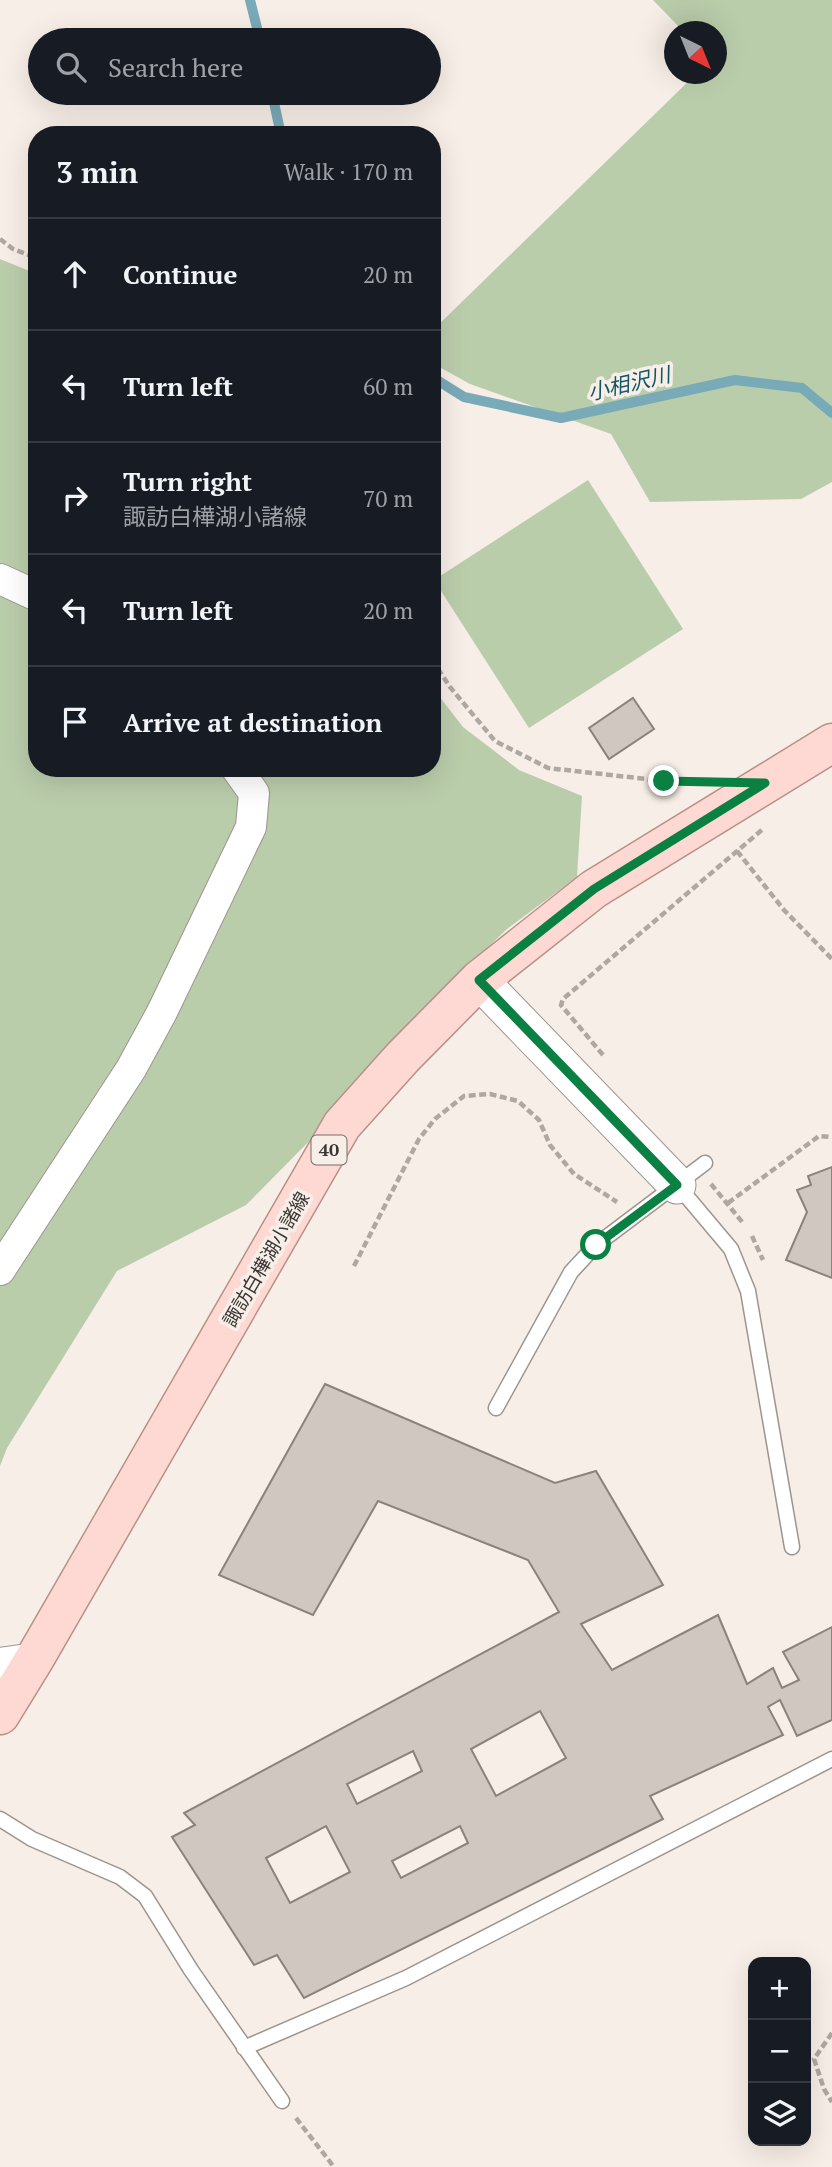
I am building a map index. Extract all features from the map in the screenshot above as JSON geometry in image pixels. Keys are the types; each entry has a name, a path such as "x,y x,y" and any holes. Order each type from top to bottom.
{"main road":[{"name":"諏訪白樺湖小諸線","path":"0,1715 18,1661 342,1125 403,1057 479,980 594,889 832,743"}],"street":[{"path":"0,579 28,592"},
{"path":"0,1270 131,1069 187,962 251,827 254,793 242,777"},
{"path":"479,980 691,1174"}],"lane":[{"path":"496,1408 571,1272 596,1245 691,1174 731,1249 748,1292 792,1547"},
{"path":"244,2048 406,1978 832,1759"},
{"path":"0,1819 32,1839 120,1877 145,1896 191,1970 282,2101"}],"path":[{"path":"0,239 13,249 28,255"},
{"path":"441,674 495,741 548,768 664,781 702,782"},
{"path":"606,1059 561,1005 562,999 772,822"},
{"path":"737,851 784,910 832,959"},
{"path":"354,1266 419,1139 435,1119 464,1097 490,1094 518,1101 539,1120 550,1145 574,1174 635,1214"},
{"path":"728,1203 808,1143 820,1136 832,1137"},
{"path":"832,2033 814,2059 832,2102"},
{"path":"282,2101 334,2167"}],"green space":[{"path":"653,0 832,0 832,482 801,499 650,502 611,434 470,384 441,368 441,322 686,84 727,84 727,21 673,21"},
{"path":"0,259 28,270 28,777 441,777 441,699 463,727 519,770 582,796 577,877 507,929 424,1008 330,1120 246,1205 117,1271 7,1448 0,1466"},
{"path":"588,480 683,629 529,728 441,591 441,575"}],"building":[{"path":"633,698 654,729 609,759 589,728"},
{"path":"832,1167 832,1278 786,1260 807,1212 797,1190 811,1185 808,1176"},
{"path":"325,1384 555,1483 596,1471 663,1585 581,1624 612,1670 718,1615 747,1684 773,1668 782,1688 799,1680 783,1652 832,1627 832,1720 797,1736 780,1700 768,1707 783,1735 650,1796 663,1819 304,1998 277,1955 254,1965 172,1837 195,1825 184,1813 559,1612 528,1560 378,1501 313,1615 219,1575","holes":["540,1711 566,1758 496,1796 471,1749","413,1751 422,1771 357,1804 347,1784","326,1826 350,1872 290,1903 266,1858","460,1826 468,1843 401,1878 392,1861"]}],"waterway":[{"name":"小相沢川","path":"250,0 257,28"},
{"name":"小相沢川","path":"275,105 279,126"},
{"name":"小相沢川","path":"441,383 464,397 561,418 735,380 802,388 832,413"}],"route":[{"path":"596,1245 677,1185 479,980 594,889 765,783 664,781"}]}
